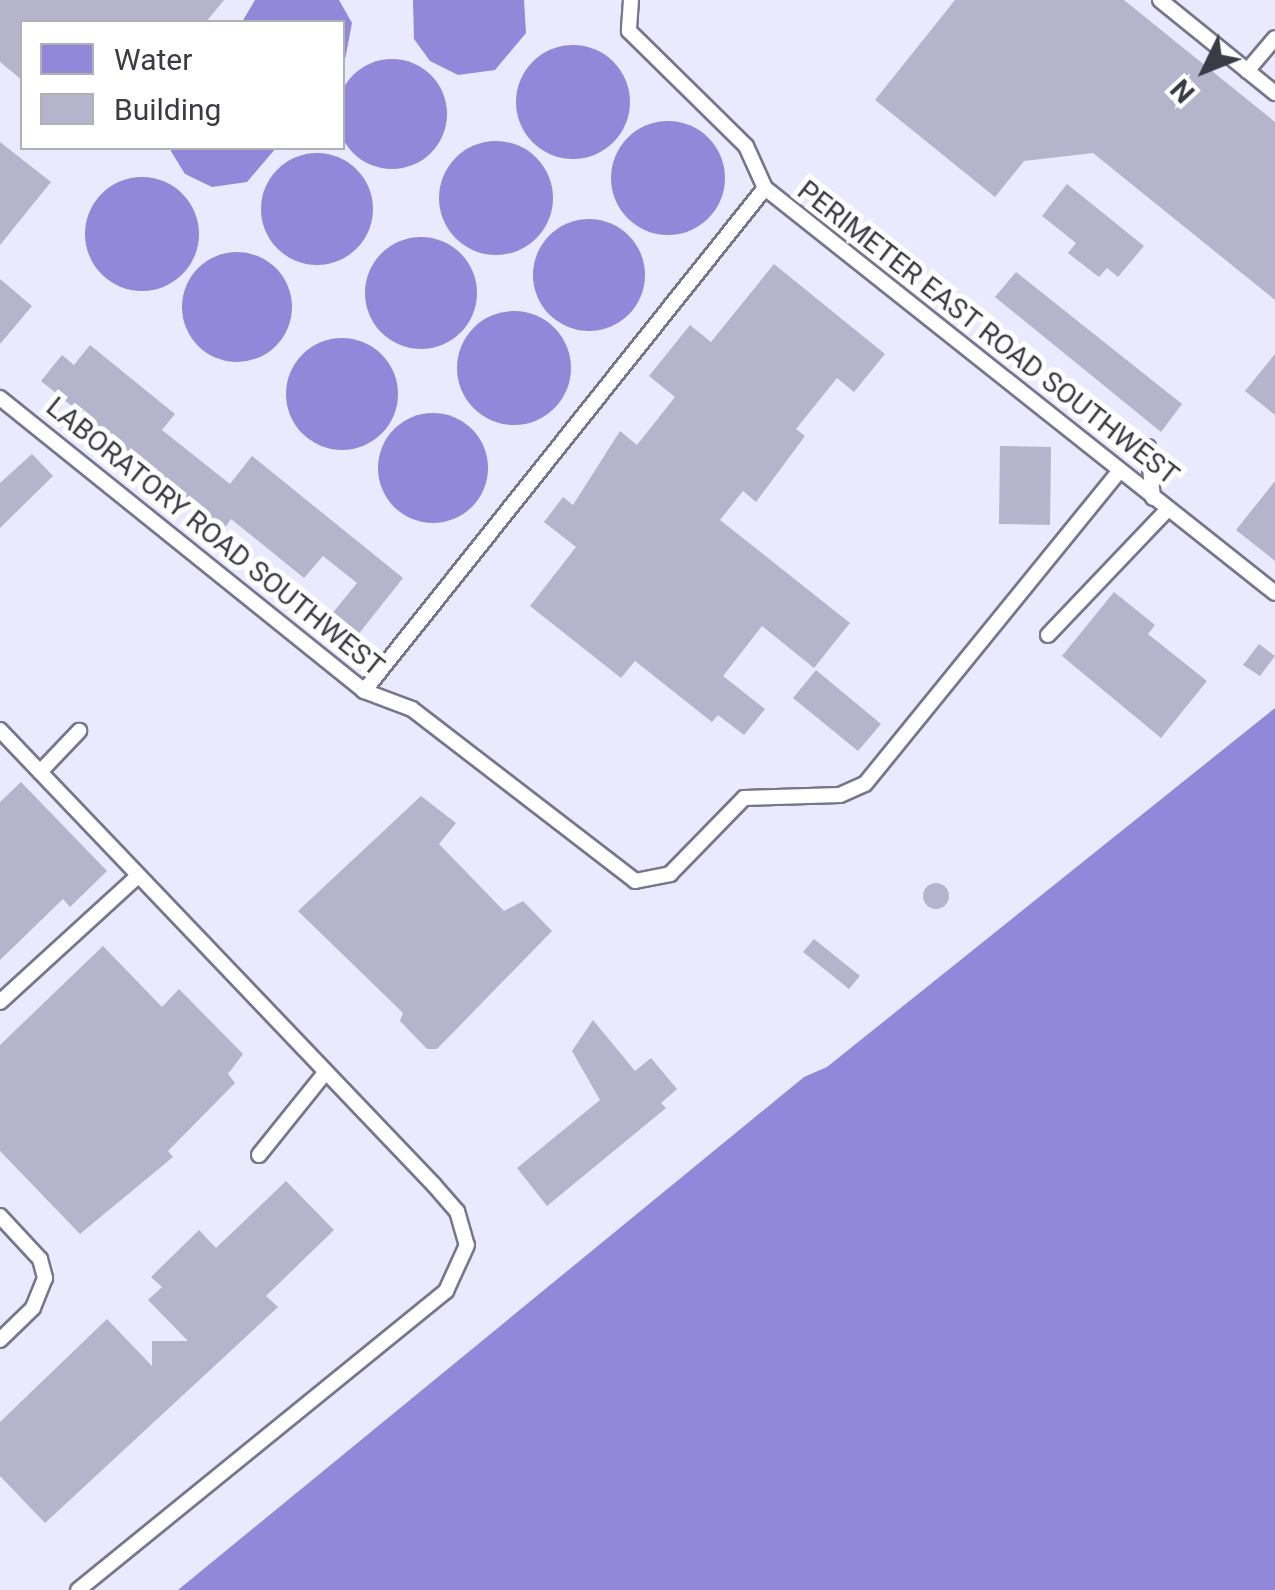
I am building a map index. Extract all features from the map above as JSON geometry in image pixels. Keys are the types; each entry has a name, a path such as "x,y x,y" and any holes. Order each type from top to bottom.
{"lane":[{"name":"PERIMETER EAST ROAD SOUTHWEST","path":"631,0 628,31 746,146 764,188 1118,473 1275,593"},
{"path":"1160,0 1275,94"},
{"path":"1247,71 1275,38"},
{"path":"364,691 764,188"},
{"name":"LABORATORY ROAD SOUTHWEST","path":"0,398 364,691 412,709 620,874 653,880 670,874 744,798 840,795 865,784 1118,473"},
{"path":"1148,447 1153,498"},
{"path":"1048,635 1168,508"},
{"path":"0,730 325,1073 379,1122 456,1210 468,1245 458,1278 78,1590"},
{"path":"40,772 80,730"},
{"path":"0,1002 138,876"},
{"path":"259,1155 325,1073"},
{"path":"0,1216 40,1260 45,1278 37,1302 0,1340"}],"water":[{"path":"255,0 339,0 352,23 345,60 345,20 243,20"},
{"path":"413,0 524,0 526,33 495,70 458,75 430,61 414,39"},
{"path":"573,45 595,49 614,61 626,80 630,102 626,124 614,143 595,155 573,159 551,155 532,143 520,124 516,102 520,80 532,61 551,49"},
{"path":"403,60 423,68 438,83 446,103 446,125 438,145 413,165 392,169 371,165 345,143 345,85 371,63"},
{"path":"668,121 690,125 708,138 721,156 725,178 721,200 708,218 690,231 668,235 646,231 628,218 615,200 611,178 615,156 628,138 646,125"},
{"path":"496,141 518,145 537,157 549,176 553,198 549,220 537,239 518,251 496,255 474,251 455,239 443,220 439,198 443,176 455,157 474,145"},
{"path":"170,150 274,150 247,182 212,187 185,174"},
{"path":"317,153 339,157 357,169 369,187 373,209 369,231 357,249 339,261 317,265 295,261 277,249 265,231 261,209 265,187 277,169 295,157"},
{"path":"142,177 174,186 190,202 199,234 190,266 174,282 142,291 110,282 94,266 85,234 94,202 110,186"},
{"path":"589,219 610,223 629,235 641,254 645,275 641,296 629,315 610,327 589,331 568,327 549,315 537,296 533,275 537,254 549,235 568,223"},
{"path":"421,237 443,241 461,253 473,271 477,293 473,315 461,333 443,345 421,349 399,345 381,333 369,315 365,293 369,271 381,253 399,241"},
{"path":"237,252 258,256 276,268 288,286 292,307 288,328 276,346 258,358 237,362 216,358 198,346 186,328 182,307 186,286 198,268 216,256"},
{"path":"514,311 536,316 554,328 566,346 571,368 566,390 554,408 536,420 514,425 492,420 474,408 462,390 457,368 462,346 474,328 492,316"},
{"path":"342,338 363,343 381,355 393,373 398,394 393,415 381,433 363,445 342,450 321,445 303,433 291,415 286,394 291,373 303,355 321,343"},
{"path":"433,413 454,417 472,429 484,447 488,468 484,489 472,507 454,519 433,523 412,519 394,507 382,489 378,468 382,447 394,429 412,417"},
{"path":"1275,708 1275,1590 178,1590 804,1077 827,1067"}],"building":[{"path":"0,0 224,0 208,20 20,20 20,78 0,62"},
{"path":"955,0 1124,0 1275,122 1275,300 1093,153 1024,161 995,197 875,100"},
{"path":"0,142 51,182 0,245"},
{"path":"1067,184 1144,246 1118,277 1107,268 1099,277 1068,253 1076,243 1042,216"},
{"path":"774,264 885,354 854,392 837,378 796,429 805,436 756,502 743,491 720,520 850,623 814,668 762,626 723,676 765,709 744,735 718,715 712,722 635,661 621,678 530,606 576,547 544,522 563,497 573,505 620,431 637,445 675,397 649,376 690,325 711,342"},
{"path":"1016,272 1182,404 1161,432 995,297"},
{"path":"0,279 32,306 0,344"},
{"path":"90,345 175,414 162,430 230,484 252,456 403,578 357,636 331,615 357,583 323,556 304,578 231,519 224,529 41,381 62,355 74,365"},
{"path":"1275,354 1275,415 1245,391"},
{"path":"1000,446 1051,447 1050,525 999,524"},
{"path":"32,454 53,476 0,528 0,483"},
{"path":"1275,481 1275,561 1236,530"},
{"path":"1114,592 1155,625 1148,634 1207,681 1161,738 1062,656"},
{"path":"1259,644 1275,656 1260,676 1243,665"},
{"path":"816,670 881,724 858,751 793,698"},
{"path":"21,782 107,871 70,907 63,899 0,960 0,802"},
{"path":"421,796 456,823 439,844 504,911 523,901 552,931 437,1049 427,1049 400,1021 403,1013 298,911"},
{"path":"936,883 945,887 949,896 945,905 936,909 927,905 923,896 927,887"},
{"path":"814,939 860,976 849,989 803,952"},
{"path":"103,946 162,1007 179,989 243,1054 228,1074 235,1083 168,1151 173,1157 80,1234 0,1151 0,1045"},
{"path":"593,1020 635,1071 651,1058 677,1089 661,1103 666,1108 547,1206 517,1168 600,1100 572,1051"},
{"path":"286,1181 334,1230 266,1296 278,1307 45,1523 0,1476 0,1422 107,1319 152,1366 152,1341 188,1341 148,1300 162,1287 151,1277 199,1230 216,1248"}]}
